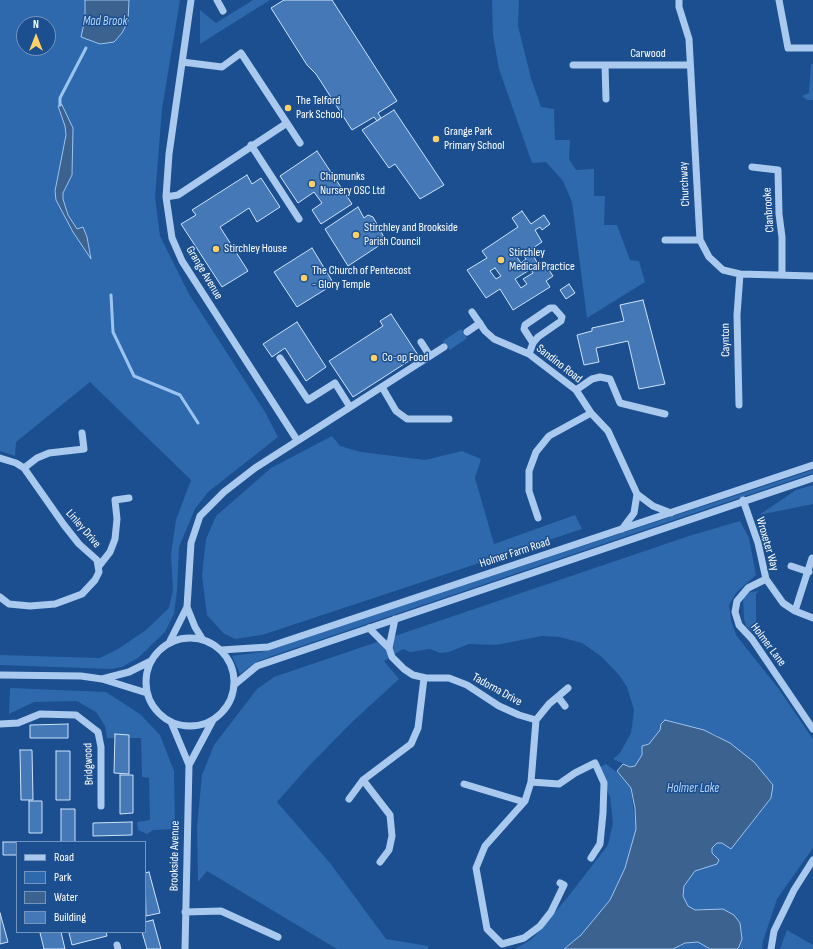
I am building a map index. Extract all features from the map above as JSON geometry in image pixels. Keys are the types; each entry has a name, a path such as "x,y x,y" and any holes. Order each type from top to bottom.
{"street":[{"name":"Grange Avenue","path":"191,0 169,154 166,197 172,238 182,261 297,440"},
{"path":"217,0 223,12"},
{"name":"Churchway","path":"679,0 679,7 689,39 700,240 709,257 723,270 740,274 813,276"},
{"path":"779,0 788,48 813,48"},
{"path":"182,62 222,67 241,53 300,143"},
{"name":"Carwood","path":"573,65 690,65"},
{"path":"605,65 606,98"},
{"path":"166,197 178,195 287,123"},
{"path":"252,145 299,219"},
{"name":"Clanbrooke","path":"752,167 778,170 778,214 782,237 782,275"},
{"path":"284,210 290,206"},
{"path":"665,240 700,240"},
{"name":"Caynton","path":"739,405 736,315 740,274"},
{"path":"529,354 533,343 544,332 561,321 562,317 554,308 550,308 525,325 524,329 533,343"},
{"name":"Sandino Road","path":"472,312 480,324 494,339 529,354 576,390 591,413 608,431 637,494 653,506 671,513"},
{"path":"467,332 480,324"},
{"path":"421,342 430,356"},
{"path":"169,643 187,607 191,542 200,516 224,492 249,472 444,347"},
{"path":"280,358 308,400 335,383 350,407"},
{"path":"576,390 592,379 600,377 610,379 620,403 665,414"},
{"path":"382,387 396,411 407,419 449,419"},
{"path":"538,518 529,491 529,471 536,452 549,436 591,413"},
{"path":"0,458 16,463 24,468 37,458 49,453 84,448 82,433"},
{"name":"Holmer Farm Road","path":"221,650 268,647 813,465"},
{"name":"Linley Drive","path":"0,597 9,604 30,606 55,604 82,594 95,580 99,572 97,560 79,544 24,468"},
{"name":"Holmer Farm Road","path":"234,685 257,666 743,500 813,478"},
{"path":"621,530 631,520 637,494"},
{"path":"99,566 110,552 115,539 117,519 115,500 129,498"},
{"name":"Wroxeter Way","path":"743,500 758,543 766,579 783,603 795,611 813,618"},
{"path":"795,611 809,572 812,558"},
{"path":"791,566 809,572"},
{"name":"Holmer Lane","path":"766,579 748,588 737,601 735,612 739,625 752,639 813,730"},
{"path":"187,607 195,627 203,640"},
{"path":"389,648 395,619"},
{"name":"Tadorna Drive","path":"369,628 389,648 392,657 404,669 424,678 449,678 467,685 499,706 519,715 536,720"},
{"path":"192,638 203,640 221,650 229,660 233,672 234,685 231,698 224,711 213,720 199,725 185,726 171,722 156,710 147,693 146,674 151,661 161,649 169,643 180,639 192,638"},
{"path":"102,679 129,672 151,661"},
{"path":"0,675 81,676 102,679 147,693"},
{"path":"348,799 363,780 411,744 418,728 424,678"},
{"path":"560,883 564,885 560,897 551,912 540,926 524,938 502,944 487,929 476,868 485,846 524,802 531,782 536,720 558,696 568,688"},
{"path":"558,696 565,706"},
{"name":"Bridgwood","path":"0,724 18,723 40,714 76,715 98,732 101,747 101,806"},
{"name":"Brookside Avenue","path":"185,949 190,764 213,720"},
{"name":"Brookside Avenue","path":"171,722 190,764"},
{"path":"531,782 560,784 575,773 595,763 604,783 600,844 591,858"},
{"path":"363,780 390,815 392,836 389,850 380,862"},
{"path":"464,784 524,802"},
{"path":"771,949 774,931 794,890 813,860"},
{"path":"185,912 221,911 278,937"}],"green space":[{"path":"0,0 180,0 162,109 155,197 160,236 189,294 265,412 278,437 208,492 195,509 179,547 177,590 174,614 165,632 138,658 122,667 111,669 0,665 0,655 100,658 118,649 146,630 169,608 173,590 171,554 176,520 191,480 90,382 16,442 15,456 0,451"},
{"path":"253,0 270,0 200,44 200,10 216,23"},
{"path":"492,0 519,0 518,26 531,78 541,107 554,109 555,140 570,140 569,159 576,170 594,169 594,196 605,196 604,225 617,225 630,260 639,261 645,282 587,318 572,202 563,181 546,162 532,163 499,69 493,35"},
{"path":"811,64 813,64 813,100 807,100 802,96 809,93"},
{"path":"461,329 467,338 450,350 443,341"},
{"path":"332,436 340,446 361,452 425,460 462,451 481,459 475,478 494,544 575,515 582,529 262,635 235,639 223,633 207,615 202,575 206,539 216,516 271,468"},
{"path":"813,470 813,473 269,657 256,662 240,674 232,656 261,652"},
{"path":"813,485 813,504 759,515 796,490"},
{"path":"740,521 749,538 756,575 736,593 729,605 731,620 736,635 778,688 813,739 813,848 777,899 763,941 762,949 737,949 742,939 740,923 703,909 695,910 688,906 683,896 684,886 695,871 704,867 712,853 712,848 717,843 722,843 731,849 771,798 717,735 672,721 661,724 660,730 635,766 630,767 613,759 620,753 631,733 634,710 627,687 619,675 602,657 582,643 560,637 542,636 496,645 469,644 449,652 440,653 430,649 410,652 403,649 384,661 399,679 351,723 307,768 277,802 330,863 386,939 428,946 428,949 337,949 207,871 198,882 197,827 202,775 214,745 257,689 274,677 689,536"},
{"path":"759,591 756,594 756,635 746,626 744,619 743,598 750,592"},
{"path":"10,688 106,692 140,714 160,735 174,771 175,829 153,830 147,834 138,830 137,822 150,820 149,778 142,777 141,738 107,738 105,726 96,712 77,701 34,702 9,714"},
{"path":"606,764 627,780 631,788 636,829 625,868 610,900 581,935 563,949 515,949 532,939 567,898 608,845 613,823 610,797 596,769"},
{"path":"787,930 813,945 813,949 780,949"},
{"path":"698,942 710,949 673,949 685,943"}],"water":[{"name":"Mad Brook","path":"85,0 129,0 128,21 122,33 114,42 100,44 81,37 85,19"},
{"path":"62,105 73,128 72,175 63,193 63,199 68,215 77,229 83,227 87,237 91,259 73,232 56,200 55,191 66,135 65,126 58,106"},
{"name":"Holmer Lake","path":"665,720 704,730 730,743 754,762 773,785 771,798 731,849 722,843 717,843 712,848 712,853 719,860 717,864 695,871 684,886 683,896 688,906 695,910 723,909 734,915 740,923 742,939 739,947 737,949 710,949 698,942 685,943 673,949 564,949 581,935 610,900 625,868 636,829 635,808 631,788 617,771 623,764 630,767 635,766 642,755 642,746 649,744 660,730 661,724"}],"building":[{"name":"The Telford Park School","path":"284,0 332,0 397,101 378,113 381,118 377,121 374,117 352,130 316,74 307,65 271,8"},
{"path":"394,110 444,185 420,199 395,164 389,168 362,130"},
{"name":"Chipmunks Nursery OSC Ltd","path":"317,151 352,204 321,224 312,210 322,203 314,192 298,203 280,176"},
{"name":"Stirchley House","path":"247,175 252,184 261,178 280,207 257,222 249,208 220,227 248,271 222,287 181,224 196,215 192,210"},
{"name":"Stirchley and Brookside Parish Council","path":"358,207 364,218 368,215 373,217 386,241 348,266 325,229"},
{"name":"Stirchley Medical Practice","path":"522,211 531,224 544,215 550,224 542,230 540,227 535,230 542,242 530,250 538,264 543,261 553,276 546,281 550,287 513,310 500,289 486,298 467,270 487,258 482,251 518,227 512,218","holes":["520,250 526,259 521,263 515,254","495,268 501,276 496,279 490,271","531,269 533,273 523,279 527,284 521,288 515,279"]},
{"name":"The Church of Pentecost - Glory Temple","path":"312,248 334,284 297,307 274,272"},
{"path":"569,284 575,293 566,299 560,290"},
{"path":"643,300 665,384 639,389 628,341 596,348 599,362 584,365 577,335 592,331 592,328 624,321 620,305"},
{"name":"Co-op Food","path":"391,314 418,355 353,397 329,361 383,326 380,321"},
{"path":"297,322 326,367 306,381 285,348 272,357 263,344"},
{"path":"68,724 68,738 30,738 30,725"},
{"path":"115,734 129,735 129,774 114,773"},
{"path":"20,750 32,750 33,800 21,800"},
{"path":"56,751 70,751 70,800 56,800"},
{"path":"120,775 133,775 133,813 120,814"},
{"path":"29,801 42,801 42,833 29,833"},
{"path":"61,809 75,809 75,841 61,841"},
{"path":"132,822 132,835 93,836 93,823"},
{"path":"3,842 16,842 16,855 3,855"},
{"path":"149,872 160,913 146,916 146,873"},
{"path":"0,913 8,942 0,944"},
{"path":"153,920 161,949 147,949 142,933 146,933 146,922"},
{"path":"40,933 61,933 65,949 44,949"},
{"path":"69,933 106,933 107,936 72,945"}],"waterway":[{"path":"60,105 60,98 86,48"},
{"path":"111,295 113,332 134,376 180,395 198,423"}],"place":[{"name":"The Telford Park School","path":"288,108"},
{"name":"Grange Park Primary School","path":"436,139"},
{"name":"Chipmunks Nursery OSC Ltd","path":"312,184"},
{"name":"Stirchley and Brookside Parish Council","path":"356,235"},
{"name":"Stirchley House","path":"216,249"},
{"name":"Stirchley Medical Practice","path":"501,260"},
{"name":"The Church of Pentecost - Glory Temple","path":"304,278"},
{"name":"Co-op Food","path":"374,358"}]}
